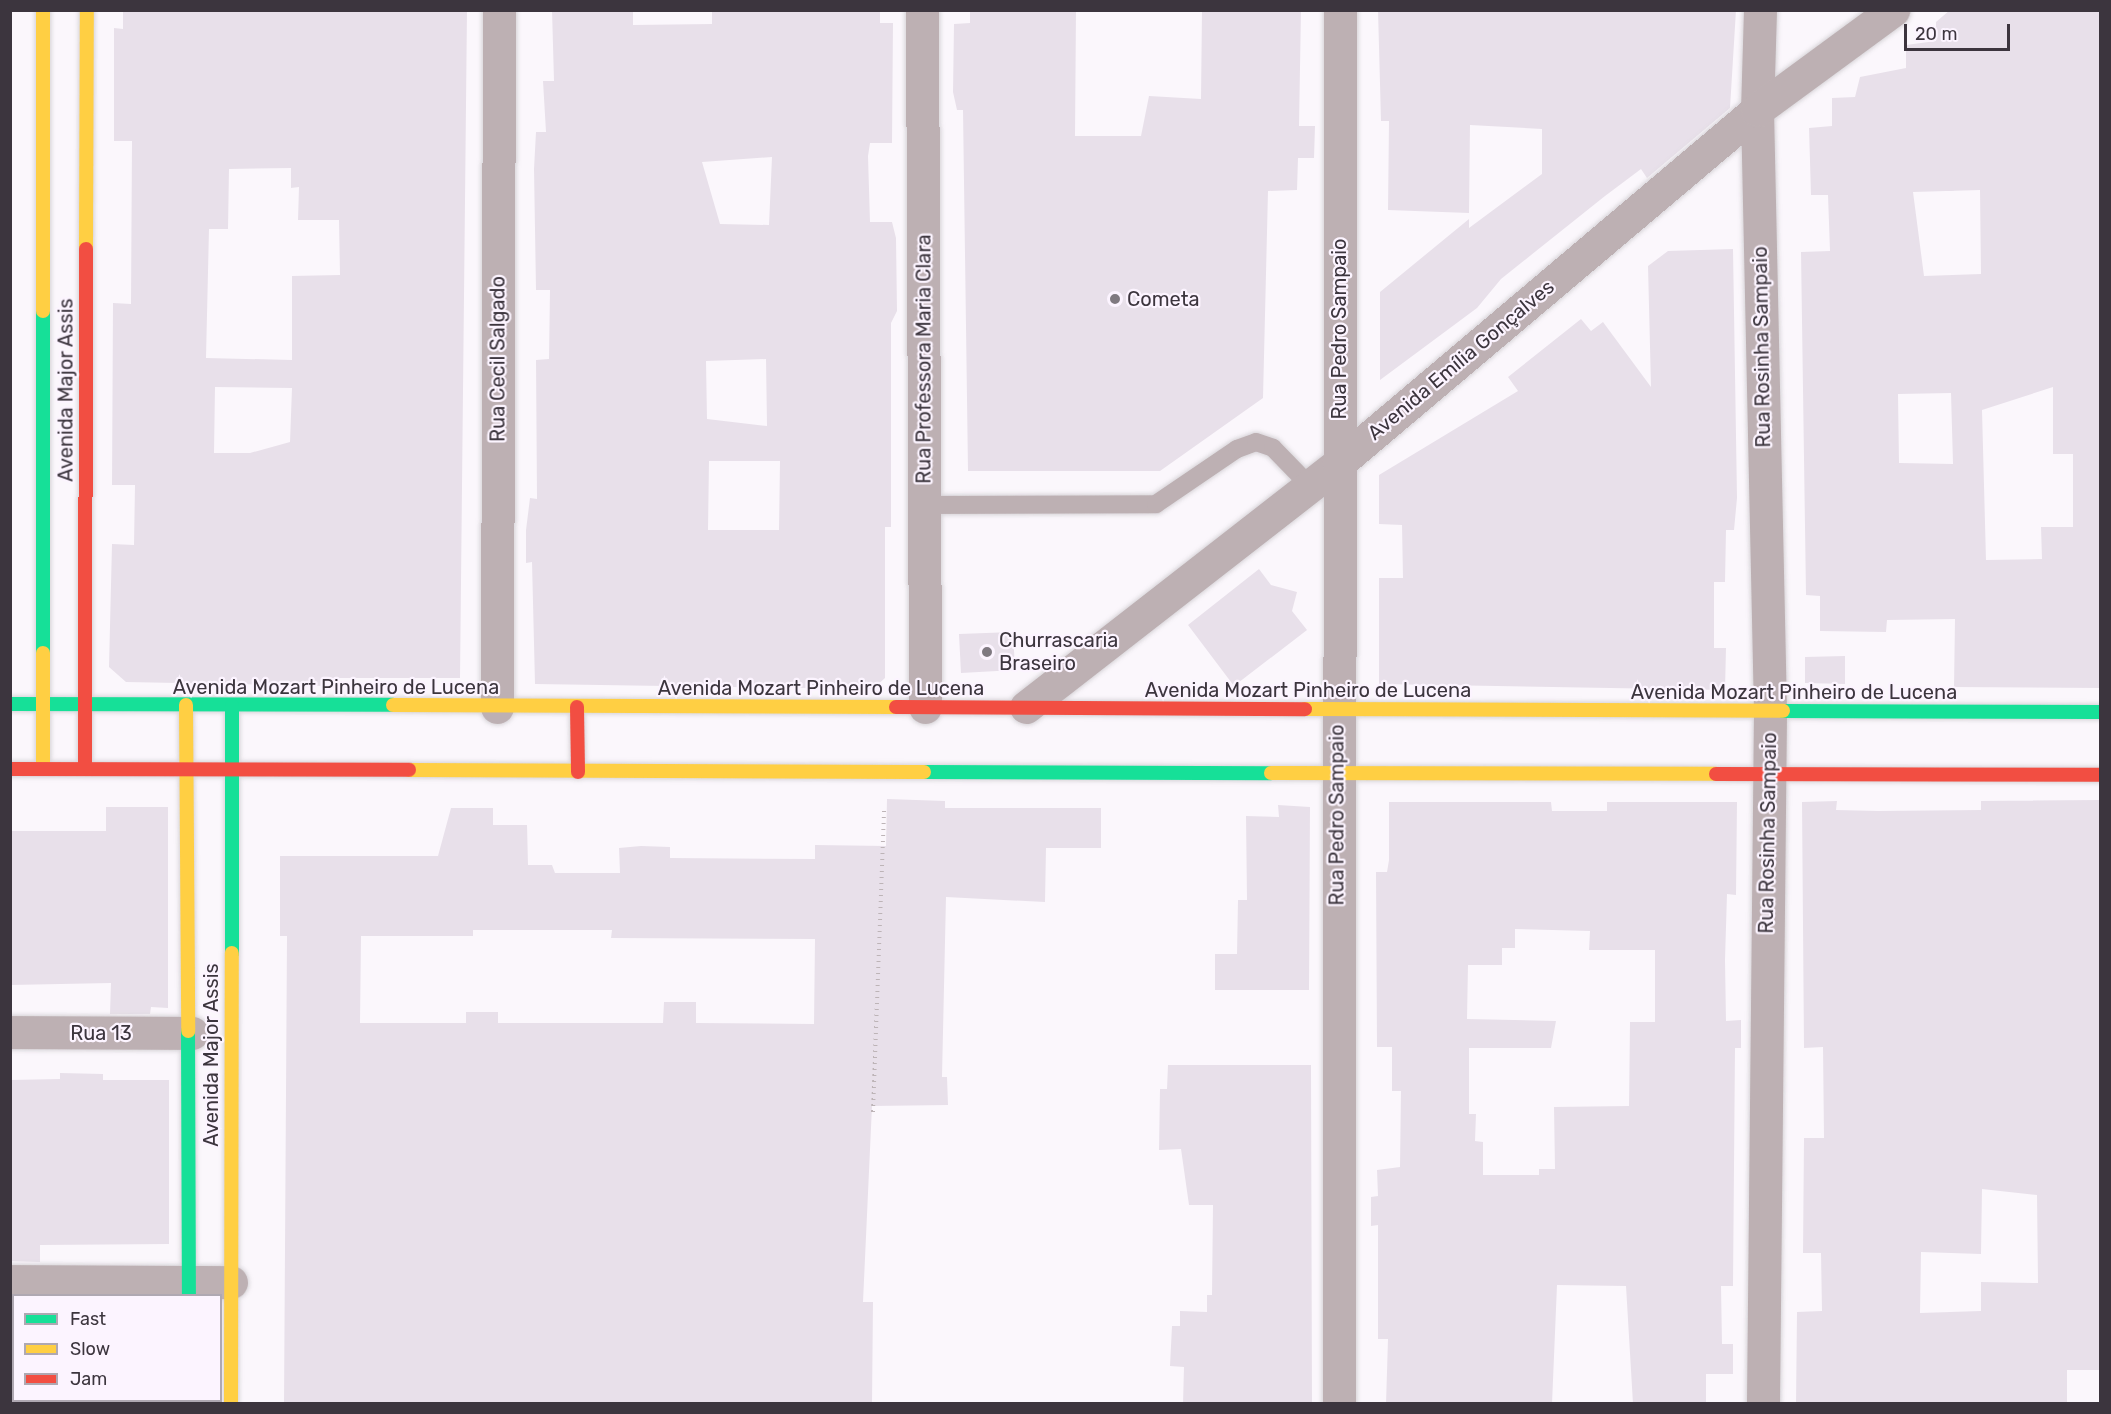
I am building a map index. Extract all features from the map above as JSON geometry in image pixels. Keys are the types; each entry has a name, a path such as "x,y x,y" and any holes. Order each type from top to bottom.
{"main road":[{"name":"Avenida Major Assis","path":"43,10 43,769"},
{"name":"Avenida Major Assis","path":"84,769 87,10"},
{"path":"43,191 86,192"},
{"name":"Avenida Mozart Pinheiro de Lucena","path":"10,704 2100,712"},
{"name":"Avenida Major Assis","path":"186,705 192,1033 189,1289"},
{"name":"Avenida Major Assis","path":"231,1404 230,770 232,706"},
{"path":"577,707 578,772"},
{"path":"10,769 1337,776 2100,775"}],"street":[{"name":"Rua Cecil Salgado","path":"497,707 499,10"},
{"name":"Rua Professora Maria Clara","path":"922,10 925,707"},
{"name":"Rua Pedro Sampaio","path":"1339,1404 1337,709 1340,10"},
{"name":"Rua Rosinha Sampaio","path":"1760,10 1757,110 1770,711 1767,777 1763,1404"},
{"name":"Avenida Emília Gonçalves","path":"1026,707 1339,463 1757,110 1893,10"},
{"name":"Rua 13","path":"10,1032 192,1033"},
{"path":"10,1281 189,1289 231,1282"}],"lane":[{"path":"925,505 1156,504 1237,449 1256,442 1273,448 1309,485"}],"path":[{"path":"873,1112 886,773"}],"building":[{"path":"123,10 467,10 460,678 327,678 327,686 126,682 109,667 112,544 134,545 135,485 112,485 113,303 131,304 132,141 114,141 114,28 123,29","holes":["291,168 291,188 299,187 298,220 339,220 340,275 292,276 292,360 206,358 209,229 228,229 229,169","215,387 292,388 290,442 250,453 214,453"]},
{"path":"552,10 633,10 633,25 712,24 712,10 880,10 880,23 893,23 892,143 870,143 868,156 870,222 892,222 896,238 897,311 891,323 891,527 885,527 885,678 873,689 535,684 532,562 526,563 526,530 530,498 537,499 536,360 549,359 550,290 536,290 534,169 536,132 546,132 543,81 554,81","holes":["772,157 769,225 720,224 702,162","766,359 767,426 707,419 706,361","709,461 780,461 779,530 708,530"]},
{"name":"Cometa","path":"970,10 1076,10 1075,136 1141,136 1149,96 1201,99 1202,10 1301,10 1299,126 1315,126 1314,158 1298,158 1297,190 1268,191 1263,398 1160,471 968,471 963,110 957,110 953,92 954,24 970,23"},
{"path":"1378,10 1736,10 1730,108 1647,178 1641,169 1605,196 1501,279 1477,308 1380,380 1380,292 1469,219 1469,228 1542,174 1542,129 1470,125 1469,213 1388,210 1389,121 1381,121"},
{"path":"1950,10 2100,10 2100,688 1954,687 1955,619 1887,620 1886,632 1820,631 1820,596 1806,595 1801,252 1830,251 1828,195 1811,195 1809,128 1832,126 1832,98 1855,97 1860,77 1906,68 1906,45 1936,41 1936,22","holes":["1980,190 1981,274 1924,276 1913,192","2053,387 2053,454 2073,454 2073,527 2041,527 2042,559 1986,560 1982,410","1951,393 1953,464 1899,463 1898,394"]},
{"path":"1733,249 1737,498 1734,530 1726,530 1725,582 1714,582 1714,648 1726,648 1725,690 1379,684 1379,578 1403,578 1402,525 1379,524 1379,475 1518,391 1508,377 1581,319 1591,331 1603,322 1651,387 1648,266 1668,251"},
{"path":"1259,569 1271,585 1297,592 1292,611 1307,630 1234,686 1188,625"},
{"name":"Churrascaria Braseiro","path":"1013,632 1015,670 961,673 959,634"},
{"path":"1845,656 1845,684 1805,683 1805,657"},
{"path":"887,799 945,801 945,808 1101,808 1101,848 1046,848 1045,902 946,897 942,1077 947,1077 948,1105 872,1106 863,1302 873,1302 872,1404 284,1404 287,936 280,936 280,856 438,856 451,808 493,808 493,825 527,825 528,865 552,865 555,873 620,873 619,848 641,846 670,847 670,858 815,859 815,845 886,846","holes":["473,930 612,930 611,938 815,939 814,1024 696,1023 696,1002 664,1002 663,1023 498,1023 498,1012 466,1012 466,1023 360,1023 361,936 473,936"]},
{"path":"2100,800 2100,1370 2067,1370 2067,1404 1796,1404 1797,1312 1822,1311 1821,1253 1803,1253 1804,1138 1824,1138 1823,1047 1804,1048 1802,802 1837,801 1836,810 1878,811 1981,810 1981,801","holes":["1982,1189 2037,1195 2038,1283 1981,1282 1981,1311 1920,1313 1921,1252 1981,1254"]},
{"path":"1389,802 1551,802 1552,811 1607,811 1607,802 1737,802 1736,895 1727,894 1725,960 1726,1021 1741,1020 1741,1048 1735,1048 1733,1286 1721,1286 1722,1344 1733,1344 1733,1374 1706,1374 1706,1404 1633,1404 1626,1286 1557,1285 1552,1404 1386,1404 1388,1339 1378,1339 1378,1225 1371,1226 1371,1197 1378,1196 1377,1170 1400,1167 1401,1091 1392,1091 1392,1047 1377,1047 1376,872 1387,872","holes":["1515,929 1590,931 1589,950 1655,950 1655,1022 1630,1022 1629,1106 1554,1107 1555,1169 1539,1169 1539,1175 1483,1175 1483,1142 1475,1141 1476,1114 1469,1114 1469,1048 1551,1048 1556,1021 1467,1019 1468,965 1502,965 1502,948 1515,948"]},
{"path":"1278,805 1310,807 1309,990 1215,990 1215,954 1237,954 1238,900 1247,900 1246,816 1279,817"},
{"path":"106,807 168,807 168,1008 151,1007 150,1014 110,1014 111,983 10,985 10,831 106,831"},
{"path":"1168,1065 1311,1065 1312,1404 1183,1404 1184,1367 1170,1366 1172,1326 1180,1326 1180,1311 1207,1312 1207,1295 1212,1295 1213,1205 1189,1205 1181,1149 1159,1150 1160,1089 1167,1089"},
{"path":"60,1073 103,1074 103,1080 169,1080 169,1244 40,1245 40,1262 10,1261 10,1080 60,1079"}],"traffic: fast":[{"path":"43,311 43,653"},
{"path":"10,704 393,705"},
{"path":"232,706 232,953"},
{"path":"1783,711 2100,712"},
{"path":"924,772 1271,773"},
{"path":"188,1031 189,1294"}],"traffic: slow":[{"path":"43,10 43,311"},
{"path":"86,249 87,10"},
{"path":"43,653 43,769"},
{"path":"186,705 188,1031"},
{"path":"393,705 896,707"},
{"path":"1305,709 1783,711"},
{"path":"409,770 924,772"},
{"path":"1271,773 1716,774"},
{"path":"231,1404 232,953"}],"traffic: jam":[{"path":"85,769 86,249"},
{"path":"577,707 578,772"},
{"path":"896,707 1305,709"},
{"path":"10,769 409,770"},
{"path":"1716,774 2100,775"}],"place":[{"name":"Cometa","path":"1115,299"},
{"name":"Churrascaria Braseiro","path":"987,652"}]}
